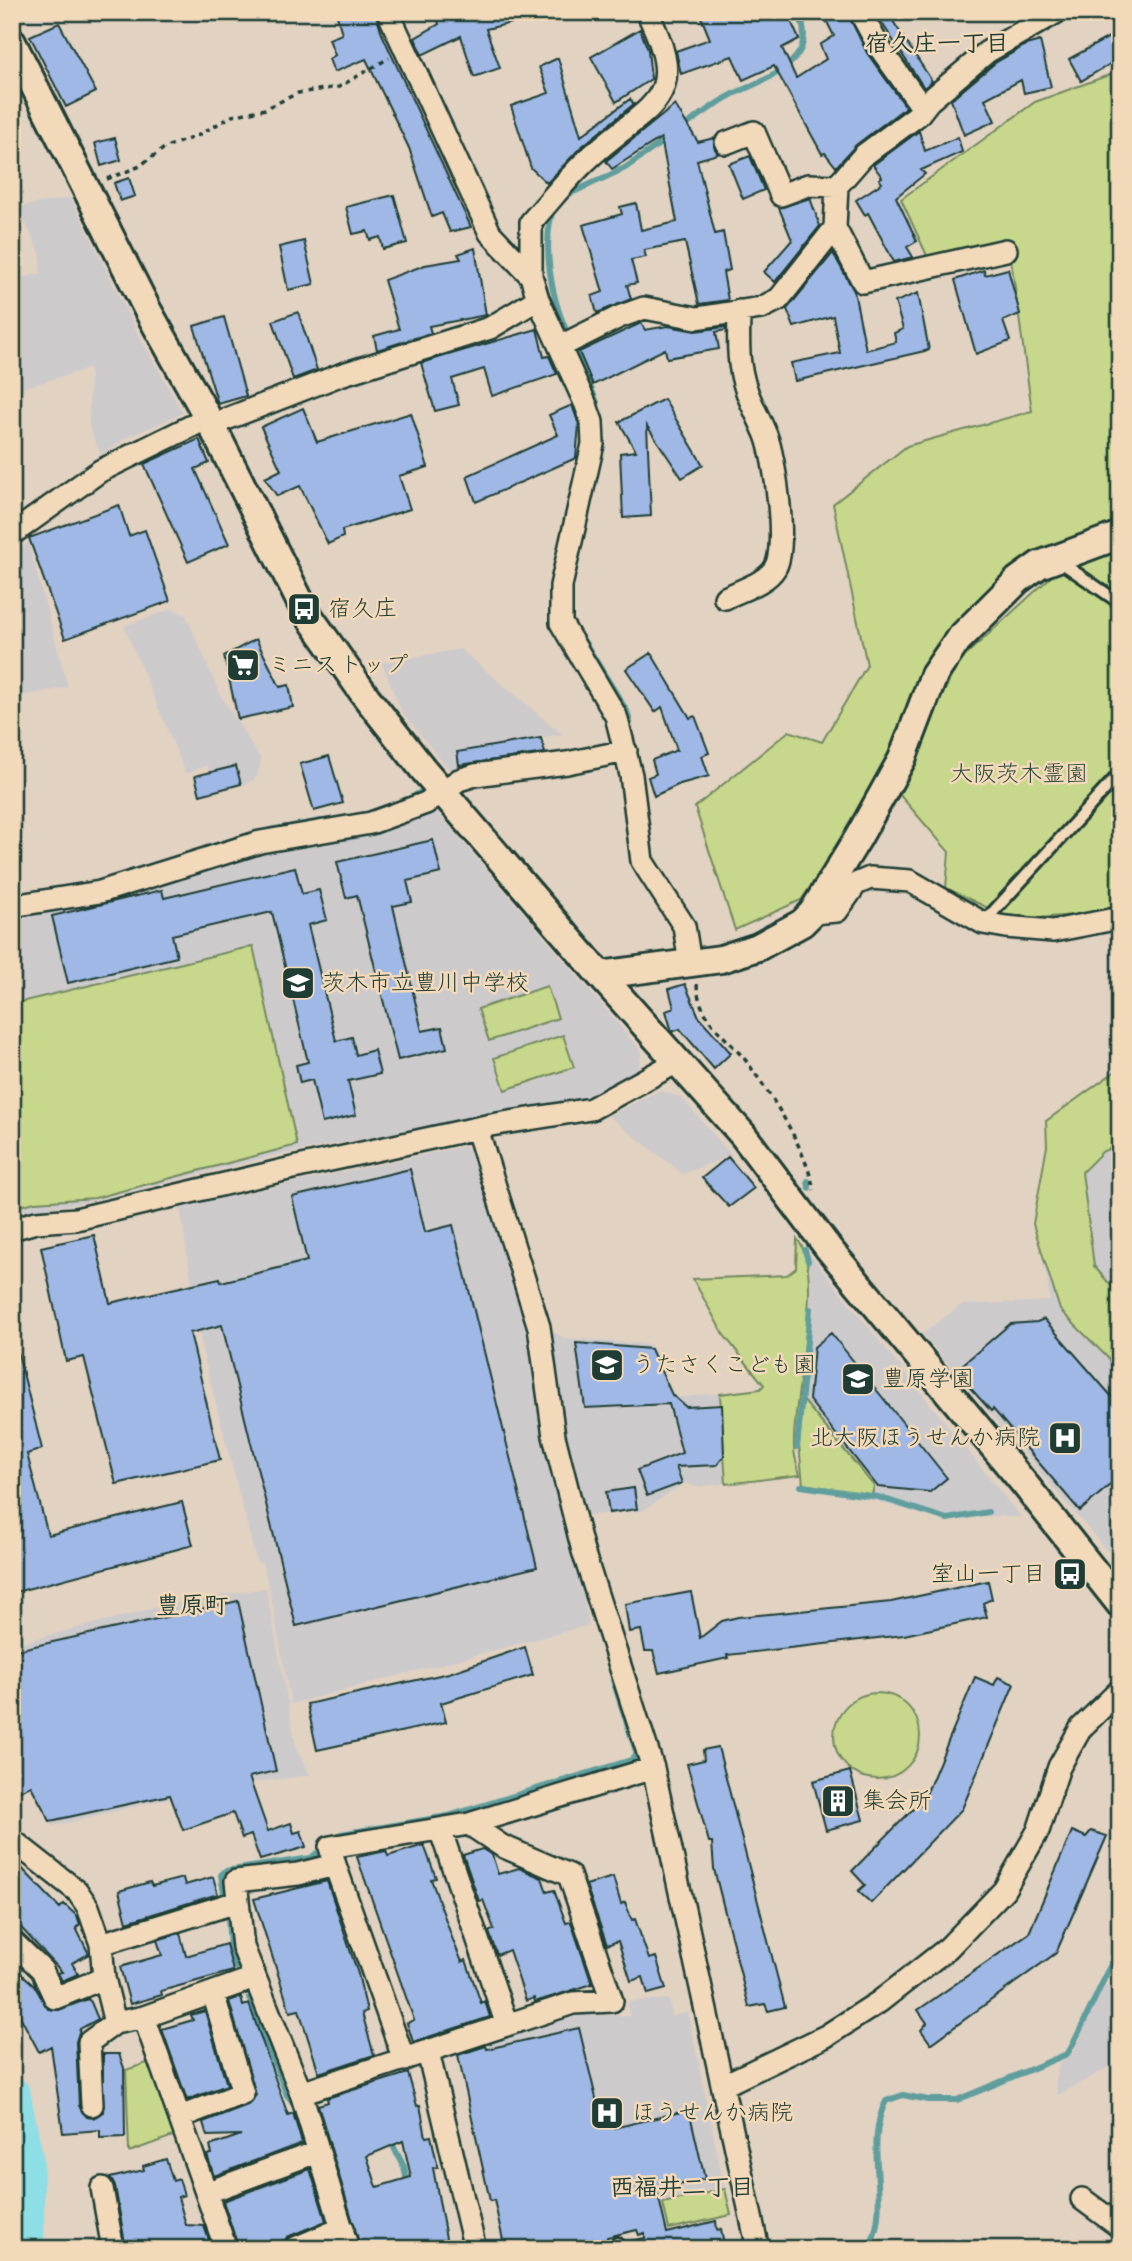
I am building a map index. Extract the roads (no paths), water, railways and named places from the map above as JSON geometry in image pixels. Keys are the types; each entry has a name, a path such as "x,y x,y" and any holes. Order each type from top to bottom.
{"street":[{"path":"388,12 490,233 531,276"},
{"path":"647,12 661,40 667,66 663,93 653,107 588,158 531,222 531,276 538,299 586,405 594,433 561,586 561,623 612,707 626,751 642,861 684,926 690,963"},
{"path":"860,12 879,47 922,107"},
{"path":"1006,250 863,282 835,228 837,186 864,155 918,116 922,107 987,52 1056,12"},
{"path":"12,42 147,309 210,422 304,609 367,698 442,791 600,975 743,1135 829,1249 1023,1482 1120,1604"},
{"path":"726,143 754,132 781,195 808,185 837,186"},
{"path":"561,346 619,317 644,308 697,318 761,308 779,299 835,228"},
{"path":"12,534 100,471 210,422 340,375 490,328 538,299"},
{"path":"725,598 760,581 775,568 779,555 779,515 774,473 766,435 748,398 740,368 738,311"},
{"path":"600,975 721,960 758,947 793,929 812,913 902,759 934,674 958,640 1018,580 1054,557 1120,535"},
{"path":"12,906 100,892 260,842 371,823 400,815 459,780 494,770 567,763 626,751"},
{"path":"812,913 837,911 856,884 870,878 910,881 983,923 1053,931 1120,918"},
{"path":"12,1229 36,1222 76,1219 284,1170 477,1129 591,1109 677,1062"},
{"path":"477,1129 539,1327 554,1436 583,1552 653,1768 758,2249"},
{"path":"724,2085 826,2036 879,2002 948,1948 1004,1890 1038,1831 1059,1767 1082,1728 1120,1690"},
{"path":"404,2060 330,1847 468,1824 653,1768"},
{"path":"301,2093 573,2003 612,2001 569,1875 502,1846 468,1824"},
{"path":"440,1829 507,2025"},
{"path":"12,1840 76,1891 88,1907 102,1944 104,1978 115,2023"},
{"path":"293,2249 346,2238 317,2152 301,2093 243,1947 236,1881 298,1874 335,1865"},
{"path":"102,1944 237,1902"},
{"path":"12,1941 42,1970 55,1998 104,1978"},
{"path":"92,2105 89,2042 115,2023 144,2017 254,1978"},
{"path":"180,2117 243,2093 213,1993"},
{"path":"144,2017 226,2249"},
{"path":"428,2052 475,2249"},
{"path":"208,2192 317,2152"},
{"path":"102,2188 113,2249"},
{"path":"1082,2199 1120,2227"}],"lane":[{"path":"1054,557 1120,603"},
{"path":"983,923 1120,773"}],"waterway":[{"path":"682,128 727,98 788,65 803,43 804,29 798,12"},
{"path":"565,196 625,168 668,138"},
{"path":"553,209 548,254 552,287 566,330"},
{"path":"574,347 597,403"},
{"path":"601,417 603,448"},
{"path":"582,638 627,711 630,723"},
{"path":"403,802 419,793"},
{"path":"270,830 321,821"},
{"path":"206,848 249,835"},
{"path":"808,1181 809,1188"},
{"path":"805,1250 808,1261"},
{"path":"797,1447 810,1309"},
{"path":"801,1486 878,1497 947,1519 988,1512"},
{"path":"332,1839 341,1834 448,1816 631,1760 637,1754 613,1680"},
{"path":"224,1893 221,1875 225,1871 311,1858 325,1846"},
{"path":"228,1916 230,1947 236,1967"},
{"path":"874,2249 871,2244 879,2209 877,2136 886,2101 903,2095 928,2100 957,2100 1067,2054 1120,1946"},
{"path":"249,1998 287,2095 293,2102"},
{"path":"325,2096 361,2086 367,2090"},
{"path":"12,2095 25,2160 26,2249"},
{"path":"389,2138 404,2167 408,2186"}],"place":[{"name":"宿久庄","path":"304,609"},
{"name":"ミニストップ","path":"243,665"},
{"name":"茨木市立豊川中学校","path":"298,983"},
{"name":"うたさくこども園","path":"607,1365"},
{"name":"豊原学園","path":"858,1379"},
{"name":"北大阪ほうせんか病院","path":"1065,1438"},
{"name":"室山一丁目","path":"1070,1574"},
{"name":"集会所","path":"838,1801"},
{"name":"ほうせんか病院","path":"607,2113"}],"district":[{"name":"宿久庄一丁目","path":"937,43"},
{"name":"豊原町","path":"192,1605"},
{"name":"西福井二丁目","path":"682,2187"}],"park label":[{"name":"大阪茨木霊園","path":"1019,774"}]}
